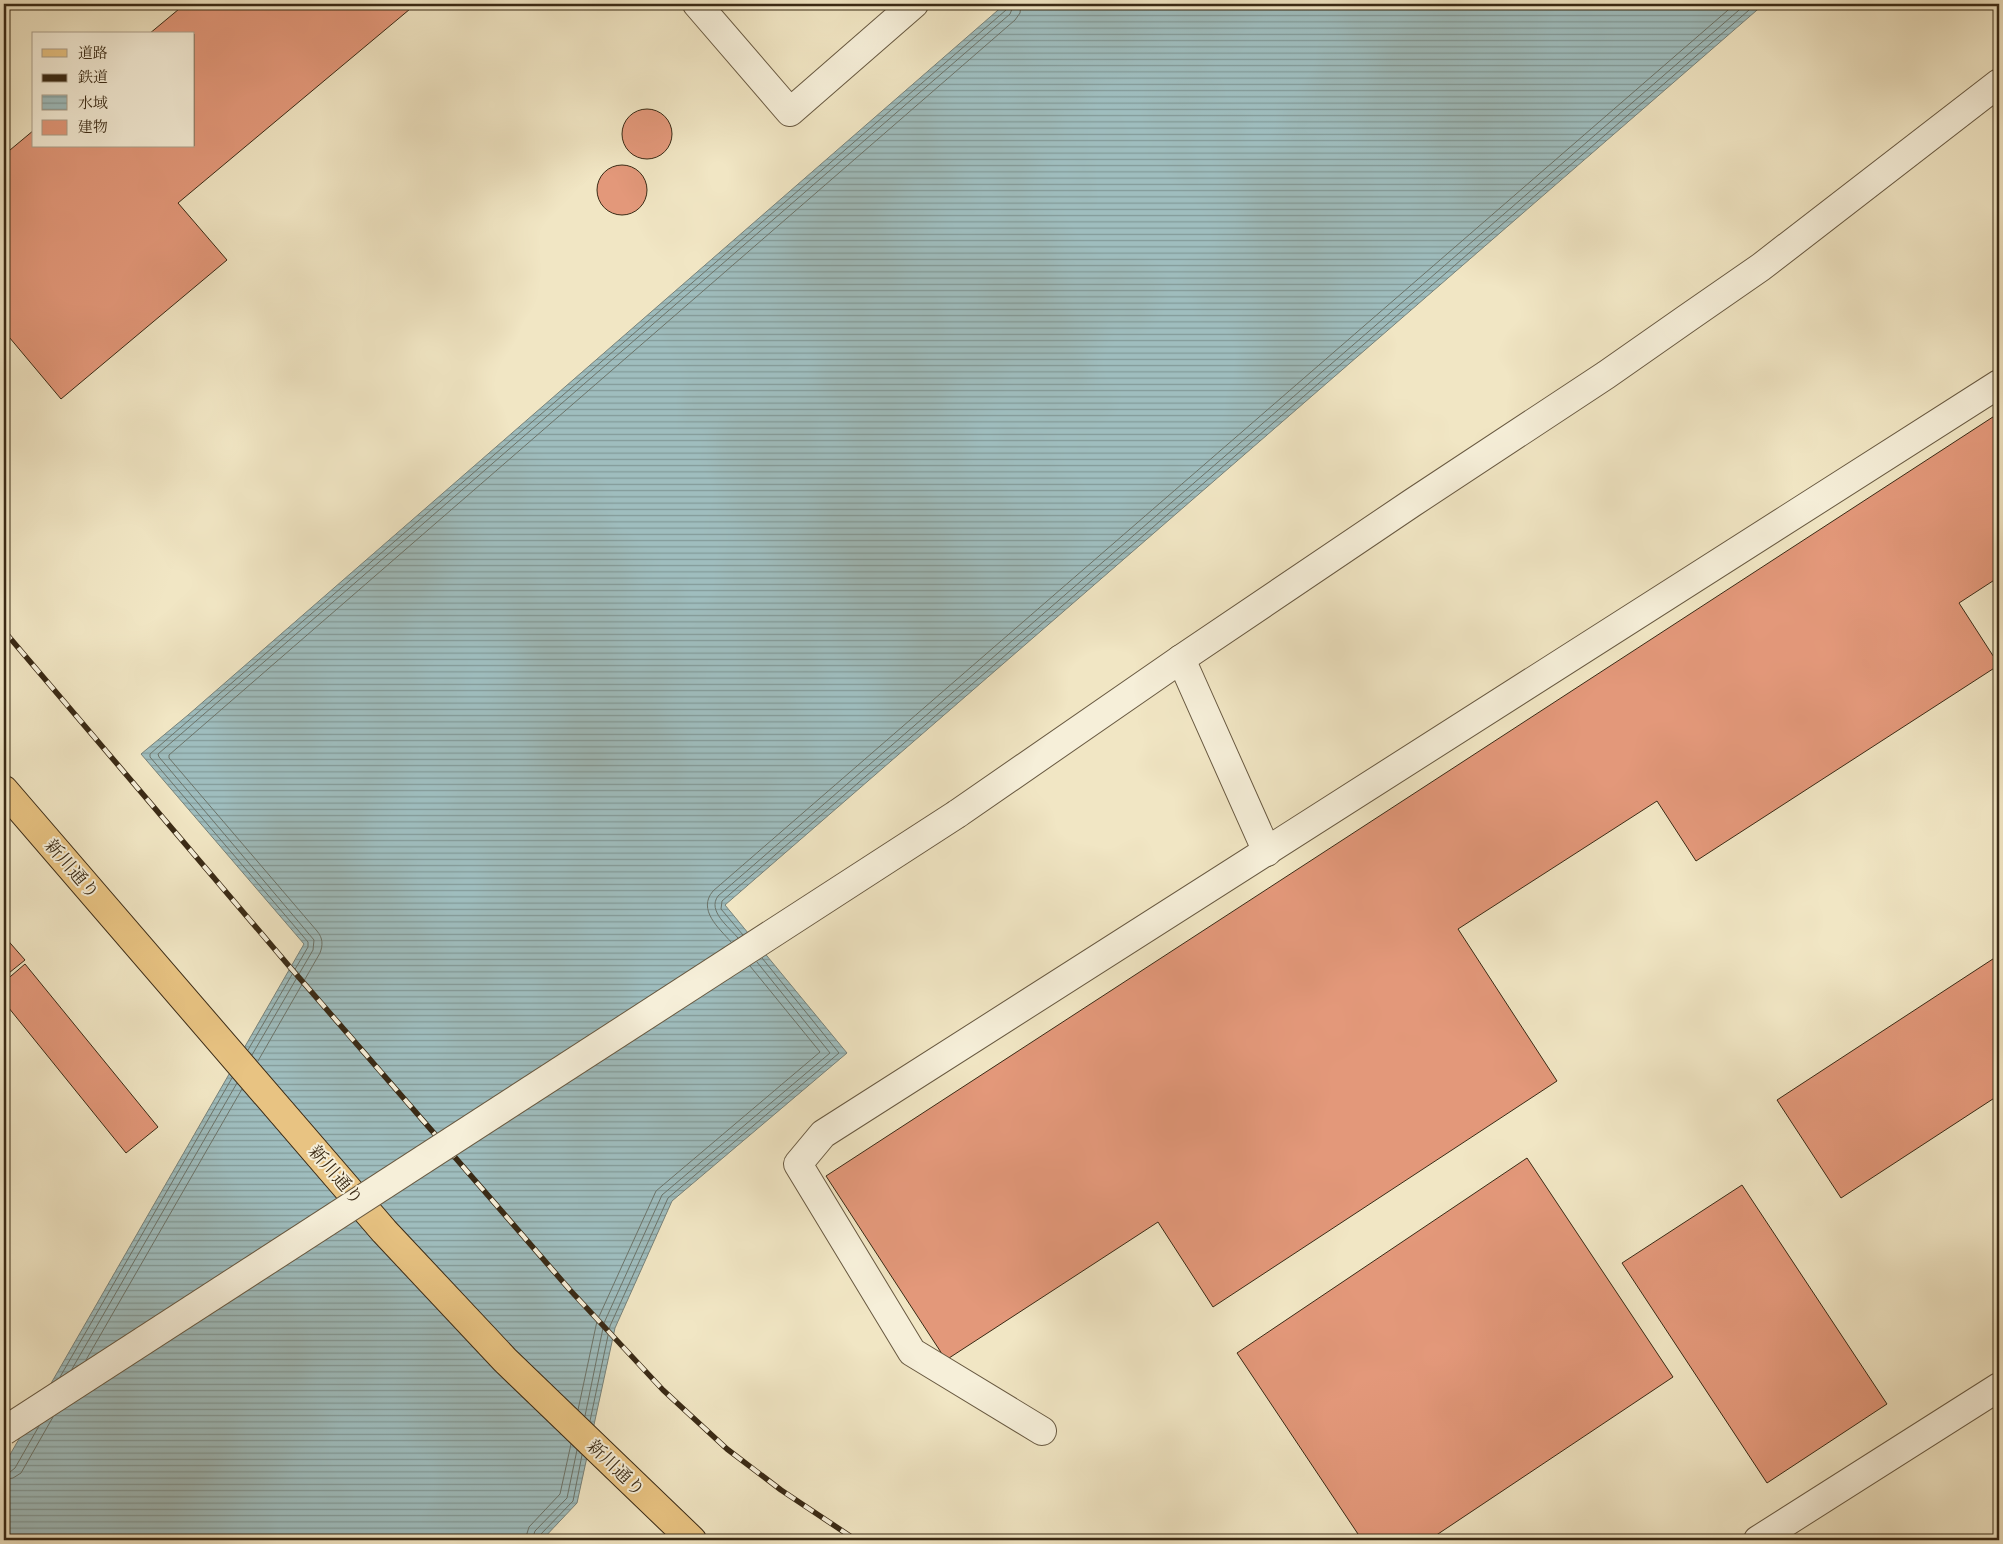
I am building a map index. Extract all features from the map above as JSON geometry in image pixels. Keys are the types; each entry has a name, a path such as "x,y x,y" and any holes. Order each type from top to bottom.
{"main road":[{"name":"新川通り","path":"4,790 384,1230 506,1360 692,1540"}],"lane":[{"path":"697,4 790,112 914,4"},
{"path":"4,1432 957,814 1181,659 1606,375 1686,319 1760,266 1999,83"},
{"path":"1042,1432 912,1352 798,1164 823,1134 1999,384"},
{"path":"1181,659 1267,852"},
{"path":"1758,1540 1999,1387"}],"water":[{"path":"1005,4 1764,4 725,905 847,1053 672,1201 615,1328 577,1503 542,1540 4,1540 4,1465 304,944 141,754"}],"building":[{"path":"185,4 416,4 178,203 227,260 61,399 4,331 4,155 32,132 32,148 195,148 195,32 151,32"},
{"path":"642,109 652,109 665,116 672,129 672,139 665,152 652,159 642,159 633,155 626,148 622,139 622,129 626,120 633,113"},
{"path":"617,165 627,165 640,172 647,185 647,195 640,208 627,215 617,215 608,211 601,204 597,195 597,185 601,176 608,169"},
{"path":"1999,413 1999,577 1959,603 1999,665 1696,861 1657,801 1458,929 1557,1081 1213,1307 1158,1222 946,1360 826,1176"},
{"path":"4,936 25,960 4,977"},
{"path":"1999,955 1999,1095 1841,1198 1777,1100"},
{"path":"25,964 158,1127 126,1153 4,1002 4,982"},
{"path":"1527,1158 1673,1377 1429,1540 1362,1540 1237,1353"},
{"path":"1742,1185 1887,1404 1767,1483 1622,1263"}],"railway":[{"path":"4,631 289,966 570,1290 663,1390 727,1449 781,1490 856,1540"}]}
